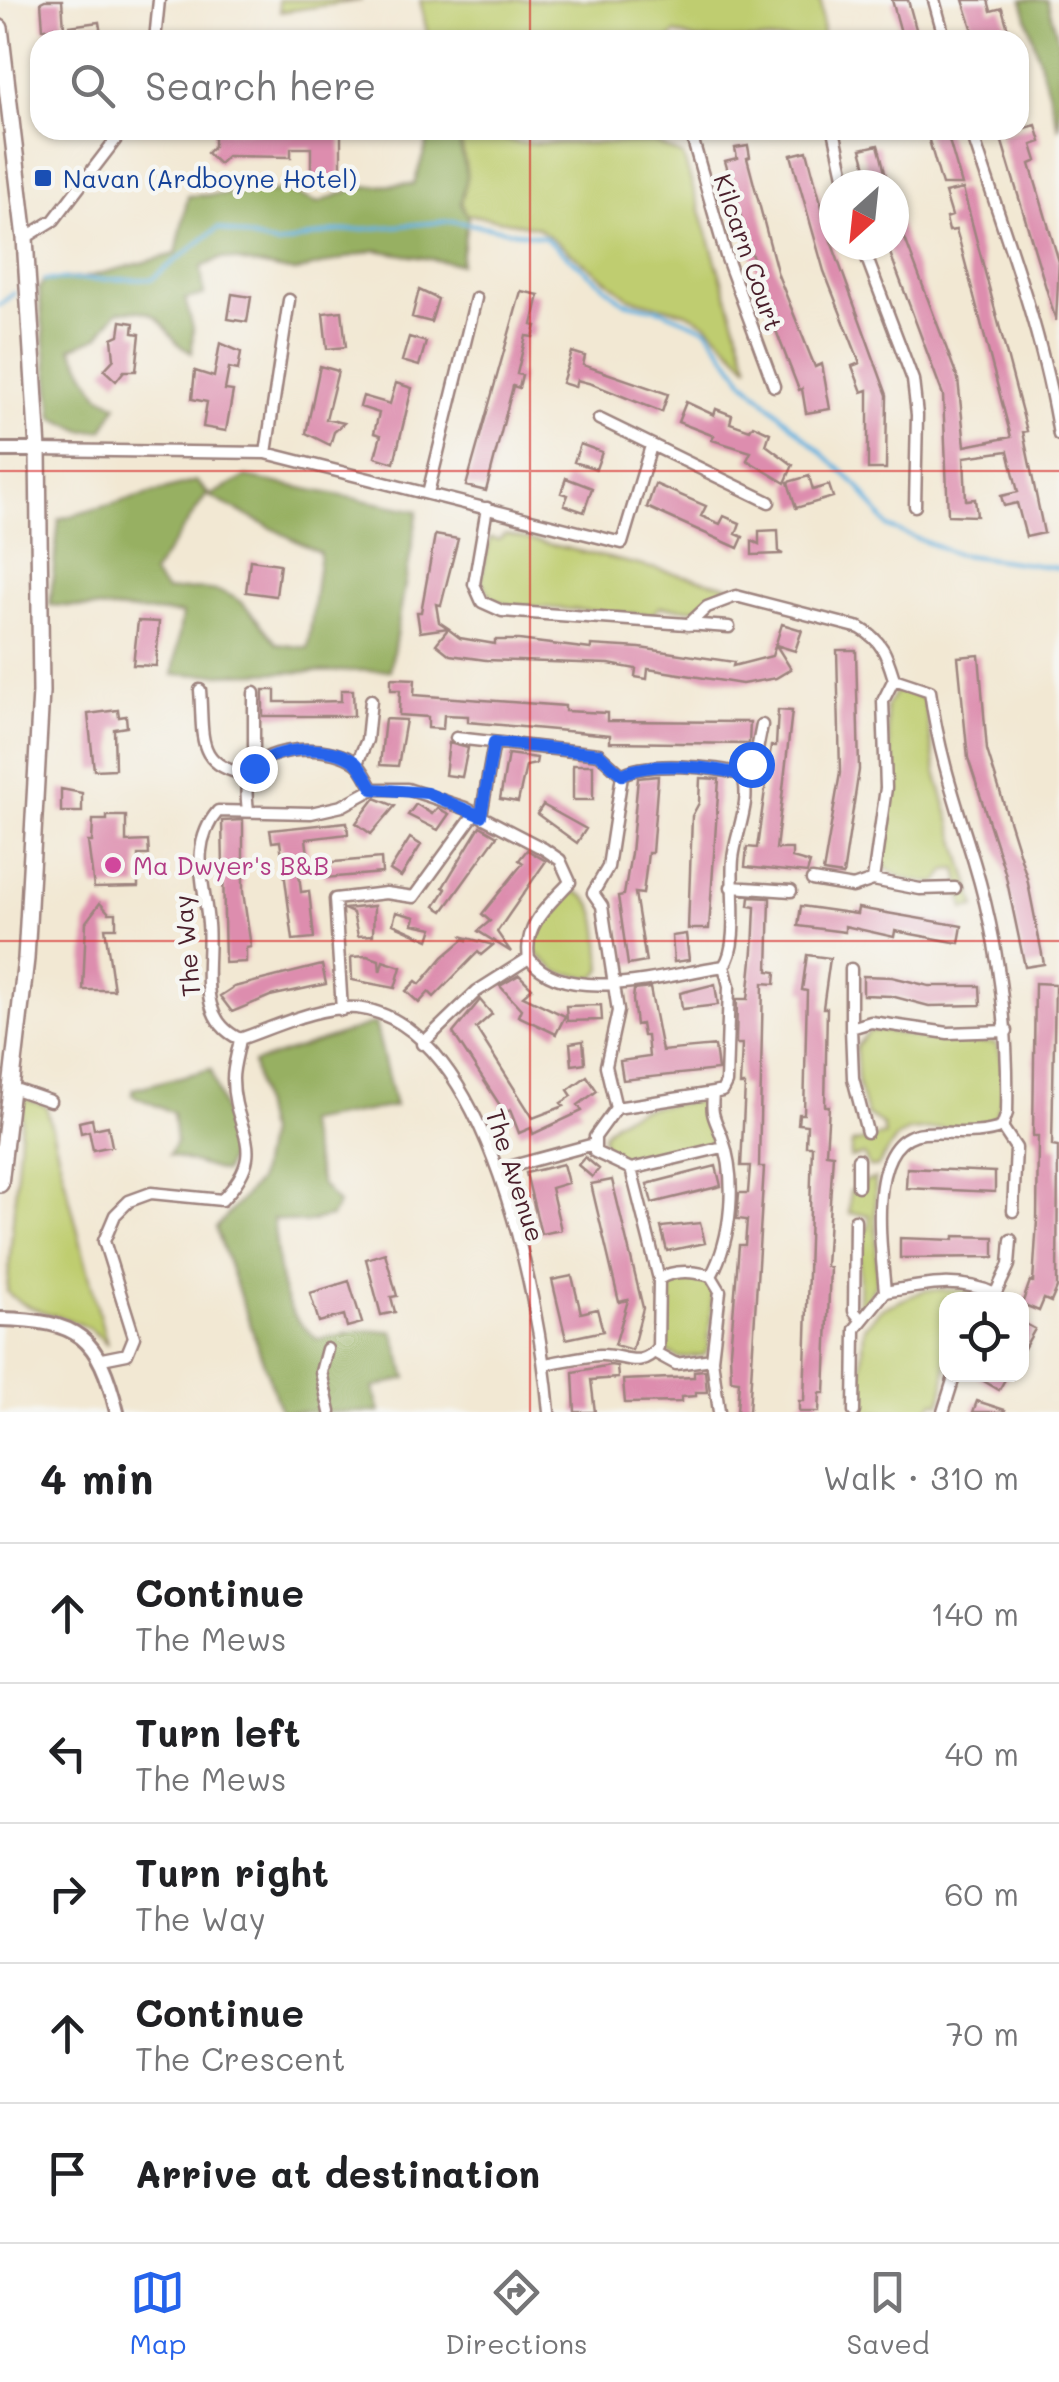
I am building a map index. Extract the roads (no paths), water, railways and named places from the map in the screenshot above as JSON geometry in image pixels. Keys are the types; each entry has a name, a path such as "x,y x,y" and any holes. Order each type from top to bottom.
{"main road":[{"path":"0,28 25,238 38,450 41,692 36,823 0,1184"}],"street":[{"path":"156,30 159,0"},
{"path":"934,0 942,30"},
{"path":"25,238 54,220 115,140"},
{"name":"Kilcarn Court","path":"693,140 726,256 774,386"},
{"path":"836,140 843,170"},
{"path":"974,140 1053,393 1059,435"},
{"path":"868,260 913,380 917,415 915,506"},
{"path":"428,492 476,298"},
{"path":"266,453 289,300"},
{"path":"599,420 769,502"},
{"path":"5,450 266,453 622,544 651,446"},
{"path":"487,508 474,584 482,602 502,611 729,627"},
{"path":"688,625 707,607 736,596 860,628 884,646 894,679 883,701 886,788 873,880"},
{"path":"894,679 930,691 946,784 975,865 1007,1031 1007,1113 1002,1127"},
{"path":"200,690 204,745 212,763 226,771 251,772 274,754 318,750 357,763 373,789"},
{"path":"248,810 254,694"},
{"path":"357,763 367,740 371,700"},
{"path":"724,1147 631,1169 600,1158 594,1144 601,1125 616,1108 722,1091 726,1083 729,986 724,966 733,944 732,887 746,792 742,776 756,755 762,725"},
{"path":"456,738 599,754 622,775"},
{"path":"342,1010 335,900 386,893 414,896 478,814 494,742"},
{"path":"622,775 653,767 714,769 742,776"},
{"path":"593,893 608,868 622,775"},
{"name":"The Way","path":"240,1038 220,1026 209,1002 208,923 200,847 205,826 218,811 311,813 342,806 373,789 427,793 478,814 560,860 570,882"},
{"path":"812,880 853,887 873,880 920,889 955,888"},
{"path":"530,958 530,934 537,918 570,882 593,893 602,906 618,1025 606,1066 616,1108"},
{"path":"732,887 791,892"},
{"path":"530,958 560,979 612,985 724,966"},
{"path":"422,1044 477,990 530,958"},
{"path":"851,969 852,1078 867,1132"},
{"name":"The Avenue","path":"240,1038 342,1010 384,1014 422,1044 468,1099 512,1212 545,1364 549,1412"},
{"path":"851,1028 871,1022 948,1033 1007,1031"},
{"path":"102,1359 127,1354 134,1337 104,1241 115,1215 129,1201 151,1193 222,1200 239,1182 248,1153 234,1079 240,1038"},
{"path":"12,1088 50,1101"},
{"path":"711,1276 726,1243 728,1210 724,1147 711,1118 714,1092"},
{"path":"885,1292 880,1237 883,1174 898,1143 910,1136 1002,1127"},
{"path":"1002,1127 1016,1148 1013,1211"},
{"path":"498,1170 594,1144"},
{"path":"858,1159 858,1186"},
{"path":"545,1364 605,1354 634,1362 654,1352 661,1336 656,1314 659,1279 631,1169"},
{"path":"858,1173 883,1174"},
{"path":"854,1220 854,1311 861,1320"},
{"path":"996,1292 1009,1265 1011,1240"},
{"path":"659,1279 680,1272 711,1276"},
{"path":"711,1276 720,1291 712,1359 719,1412"},
{"path":"854,1412 855,1329 885,1292 949,1283 969,1284 984,1292"},
{"path":"0,1319 27,1320 78,1332 102,1359 117,1412"},
{"path":"326,1348 320,1372 330,1412"},
{"path":"654,1352 676,1364 704,1364 712,1359"},
{"path":"942,1412 951,1382"}],"waterway":[{"path":"44,280 152,279 218,228 277,245 331,232 452,221 544,237 624,302 661,310 707,329 745,382 859,487 888,527 956,554 1059,568"},
{"path":"0,305 14,293"}],"place":[{"name":"Navan (Ardboyne Hotel)","path":"43,178"},
{"name":"Ma Dwyer's B&B","path":"113,865"}]}
